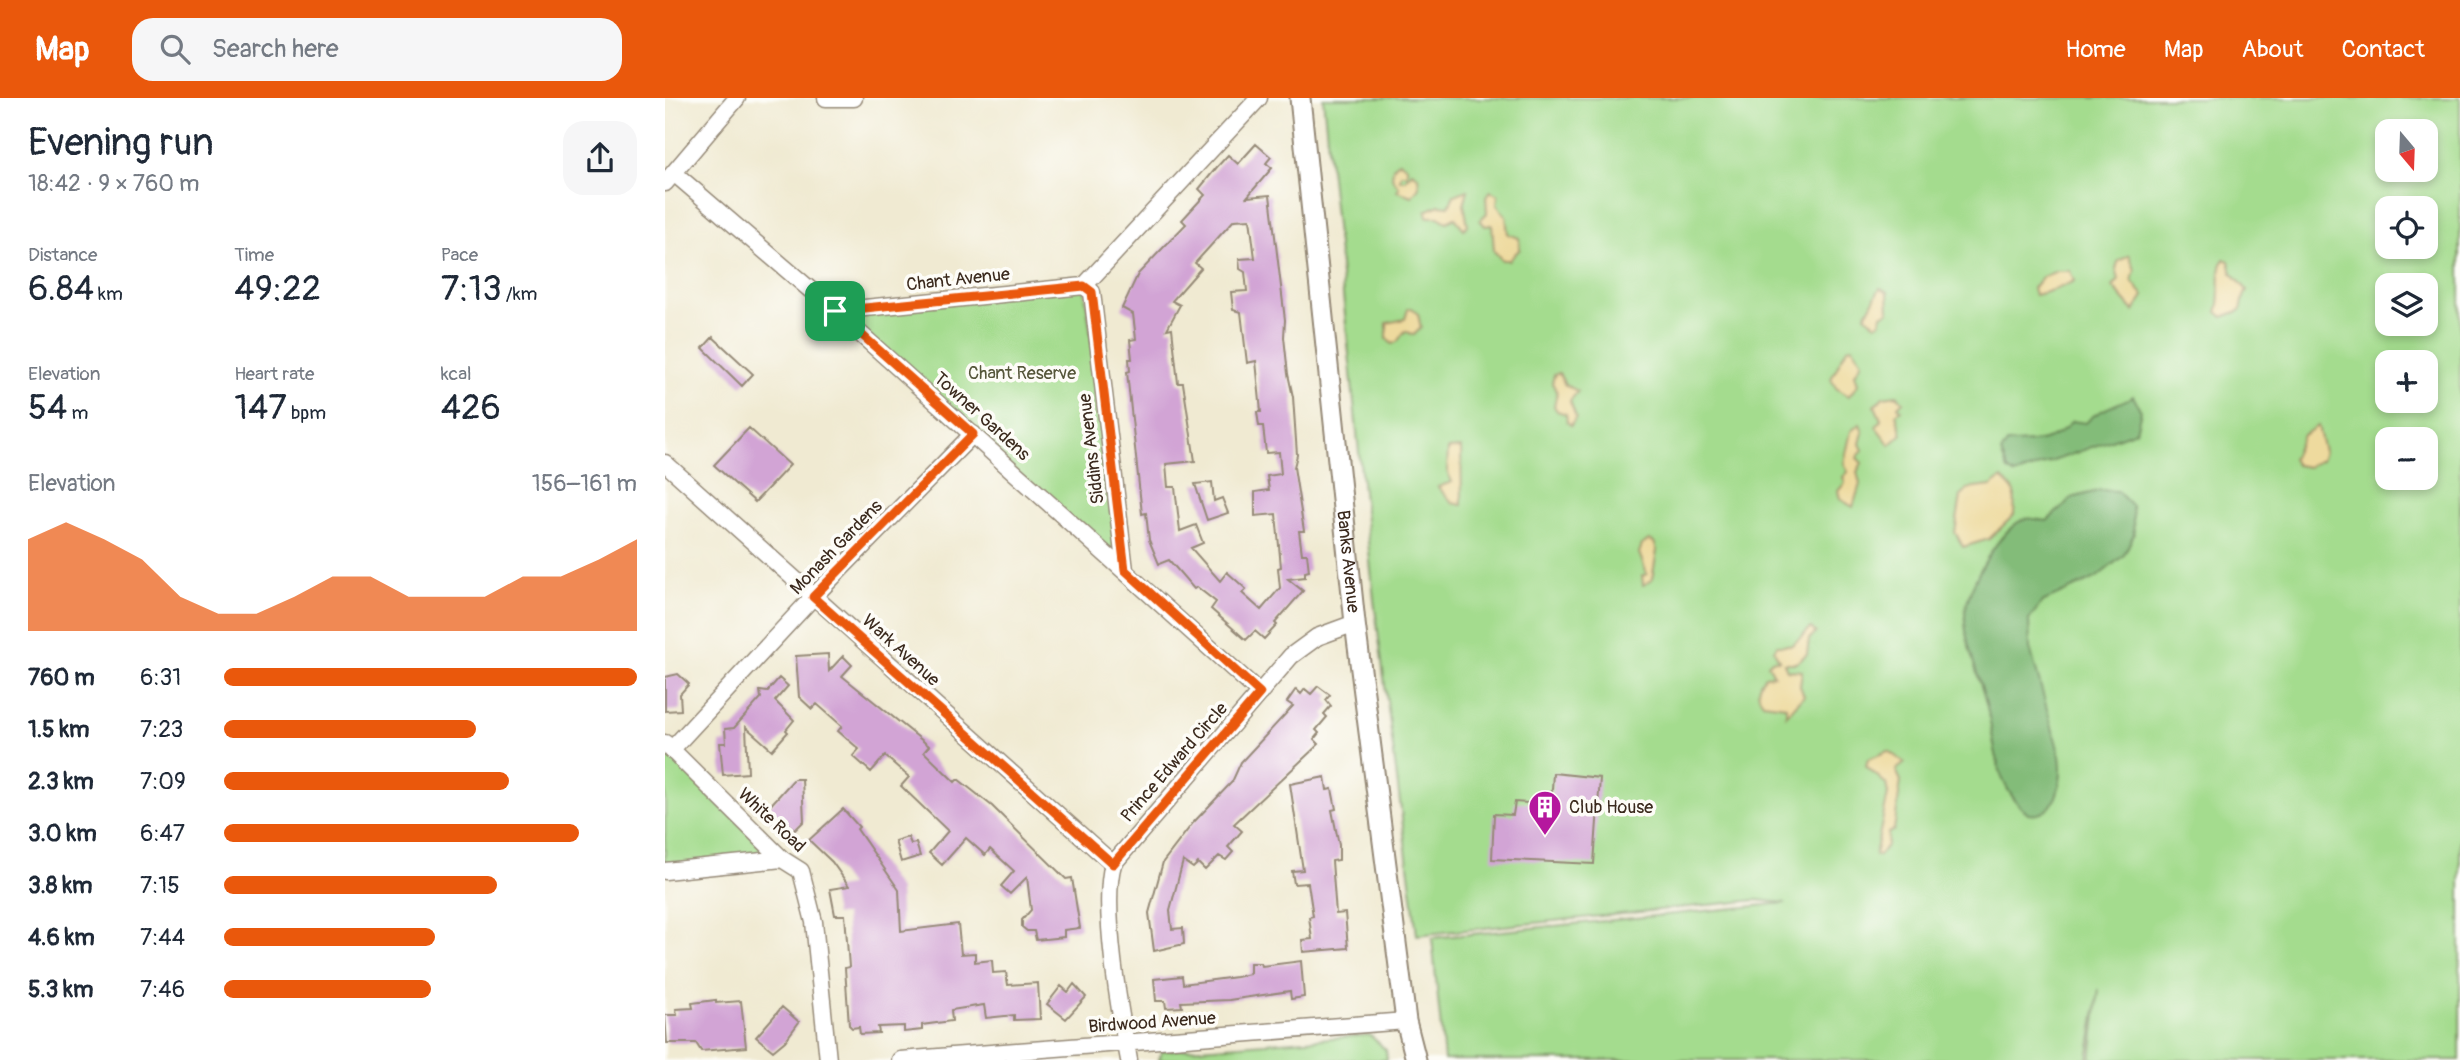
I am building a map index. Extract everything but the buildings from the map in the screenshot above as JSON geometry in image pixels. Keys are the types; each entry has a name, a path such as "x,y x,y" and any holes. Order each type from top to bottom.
{"street":[{"path":"669,178 737,98"},
{"path":"825,98 855,98"},
{"path":"1084,286 1259,98"},
{"name":"Banks Avenue","path":"1300,98 1355,624 1406,1021 1416,1060"},
{"name":"Towner Gardens","path":"669,178 835,311 1260,693"},
{"name":"Chant Avenue","path":"835,311 1084,286"},
{"name":"Siddins Avenue","path":"1084,286 1092,292 1125,570"},
{"name":"Monash Gardens","path":"669,746 973,434"},
{"name":"Wark Avenue","path":"665,463 1113,864"},
{"name":"Prince Edward Circle","path":"1113,864 1304,645 1355,624"},
{"name":"White Road","path":"669,746 782,859 801,871 808,892 820,968 828,1060"},
{"path":"665,872 782,859"},
{"path":"1113,864 1109,901 1129,1060"},
{"name":"Banks Avenue","path":"1405,1060 1406,1021"},
{"name":"Birdwood Avenue","path":"900,1060 1406,1021"}],"green space":[{"path":"1323,98 2460,98 2460,1060 2091,1060 2099,989 2088,1060 1444,1060 1432,938 1786,903 1756,900 1417,935 1374,600"},
{"name":"Chant Reserve","path":"1084,286 1125,570 835,311"},
{"path":"2133,396 2141,411 2136,431 2015,475 2008,470 2001,453 2007,443 2035,442 2051,438 2072,421 2086,423 2101,411"},
{"path":"2101,490 2117,491 2132,506 2134,534 2124,555 2096,578 2042,602 2029,620 2030,648 2060,756 2061,775 2053,803 2038,814 2028,814 2011,794 2000,772 1987,707 1967,638 1967,603 1978,574 2006,532 2027,518 2047,521 2072,498"},
{"path":"665,743 782,859 665,871"},
{"path":"1370,1035 1386,1050 1387,1060 1159,1060 1162,1051"}],"sand":[{"path":"1399,161 1407,167 1407,174 1401,174 1400,180 1405,180 1412,172 1418,176 1419,187 1412,196 1397,191 1399,187 1392,178 1393,168"},
{"path":"1468,190 1464,205 1468,225 1464,229 1455,218 1447,222 1438,217 1427,217 1426,211 1439,205 1449,206 1454,195"},
{"path":"1491,191 1498,195 1497,205 1506,216 1508,234 1519,238 1520,249 1509,260 1502,260 1494,251 1492,225 1485,226 1480,220 1487,213 1486,196"},
{"path":"2129,255 2135,270 2132,281 2144,296 2134,311 2113,287 2119,280 2116,269 2118,262"},
{"path":"2224,259 2229,261 2232,273 2247,290 2242,308 2223,317 2217,312 2220,272"},
{"path":"2057,271 2070,271 2074,281 2035,295 2033,288 2042,277"},
{"path":"1880,288 1888,292 1889,311 1882,315 1880,323 1876,324 1865,316"},
{"path":"1412,308 1418,314 1421,328 1414,335 1405,331 1397,342 1392,344 1387,339 1387,323 1405,319 1408,309"},
{"path":"1853,347 1862,362 1855,374 1858,384 1849,396 1836,388 1831,379 1847,348"},
{"path":"1559,373 1565,385 1578,391 1570,401 1576,417 1571,425 1567,422 1566,414 1557,411 1554,406 1557,392 1552,383 1554,375"},
{"path":"1897,395 1903,401 1898,406 1901,410 1896,414 1902,434 1890,445 1876,427 1881,420 1875,406 1883,397"},
{"path":"1860,424 1863,432 1860,444 1863,450 1857,458 1862,463 1857,472 1860,484 1853,507 1840,499 1838,491 1845,483 1843,477 1848,472 1844,463 1851,431"},
{"path":"2318,426 2324,452 2321,460 2308,467 2296,465 2292,459 2303,435"},
{"path":"1461,448 1462,505 1452,503 1438,487 1452,482 1447,471 1448,449"},
{"path":"2002,478 2015,492 2014,515 1989,539 1963,547 1955,532 1961,496 1967,489 1991,486"},
{"path":"1649,540 1654,542 1657,550 1652,580 1643,585 1642,576 1647,574 1639,553 1642,545"},
{"path":"1811,628 1816,633 1809,639 1807,654 1796,663 1784,663 1787,670 1802,671 1800,686 1804,696 1786,715 1786,706 1763,703 1758,692 1759,686 1765,676 1774,675 1768,664 1772,660 1779,660 1774,650 1777,645 1792,645"},
{"path":"1888,751 1905,763 1896,770 1901,781 1894,830 1888,833 1887,845 1879,856 1875,855 1888,794 1886,784 1866,766 1868,759"}],"place":[{"name":"Club House","path":"1545,837"}],"route":[{"path":"1084,286 1092,292 1125,570 1260,693 1113,864 813,597 973,434 835,311 1084,286"}]}
